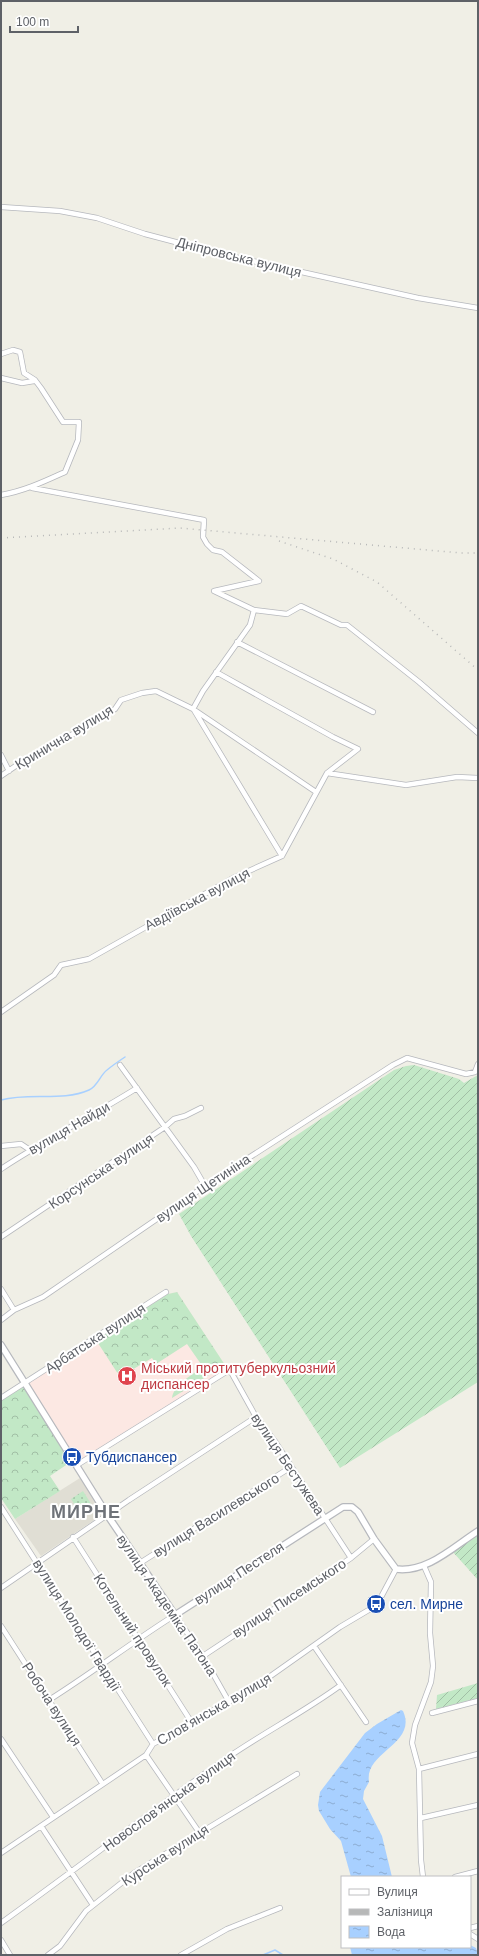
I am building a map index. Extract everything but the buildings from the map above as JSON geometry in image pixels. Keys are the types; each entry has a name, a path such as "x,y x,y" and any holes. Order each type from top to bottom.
{"street":[{"name":"Дніпровська вулиця","path":"1,207 60,211 97,218 145,234 221,254 418,298 478,308"},
{"path":"1,354 17,350 22,356 24,373 35,380 46,394 63,422 79,422 78,440 65,472 32,488 1,495"},
{"path":"1,378 22,383 35,380"},
{"path":"32,488 204,520 203,537 210,547 213,550 222,552 259,581 214,591 254,610 287,614 301,606 341,625 347,625 419,682 478,733"},
{"path":"254,610 250,625 203,691 193,709 282,856"},
{"path":"237,642 373,712"},
{"path":"216,672 333,737 358,749 327,773 282,856"},
{"name":"Кринична вулиця","path":"1,776 23,761 99,720 115,709 121,700 142,692 156,691 193,709 316,792"},
{"path":"1,755 9,771"},
{"path":"327,773 406,785 457,777 478,778"},
{"name":"Авдіївська вулиця","path":"1,1012 54,975 61,965 89,959 233,878 282,856"},
{"name":"вулиця Щетиніна","path":"1,1320 14,1310 43,1296 205,1186 393,1065 407,1058 466,1074 475,1072 478,1064"},
{"path":"120,1065 194,1167 205,1186"},
{"name":"вулиця Найди","path":"1,1169 30,1150 88,1118 137,1088"},
{"name":"Корсунська вулиця","path":"1,1237 165,1127 174,1118 185,1116 201,1108"},
{"path":"1,1146 21,1144 30,1150"},
{"path":"1,1289 14,1310"},
{"name":"Арбатська вулиця","path":"1,1398 166,1292"},
{"name":"вулиця Академіка Патона","path":"1,1346 108,1516 203,1656 229,1702"},
{"name":"вулиця Бестужева","path":"77,1465 226,1372 231,1372 256,1417 274,1440 351,1558"},
{"path":"1,1588 73,1537 108,1516 256,1417"},
{"name":"вулиця Василевського","path":"140,1563 291,1467"},
{"name":"вулиця Молодої Гвардії","path":"1,1507 153,1744"},
{"name":"вулиця Пестеля","path":"49,1700 102,1665 137,1639 343,1507 352,1507 358,1512 374,1538"},
{"path":"374,1538 396,1569 409,1570 424,1566 478,1530"},
{"name":"Котельний провулок","path":"73,1537 192,1723"},
{"name":"вулиця Писемського","path":"203,1656 351,1558 374,1538"},
{"path":"423,1876 421,1860 419,1769 412,1743 415,1725 431,1682 433,1666 430,1633 431,1582 424,1566"},
{"name":"Слов'янська вулиця","path":"2,1851 146,1755 153,1744 255,1688 376,1604 396,1569"},
{"name":"Робоча вулиця","path":"1,1626 102,1783"},
{"path":"314,1646 366,1722"},
{"name":"Новослов'янська вулиця","path":"1,1923 214,1766 266,1732 309,1709 341,1685"},
{"path":"432,1713 478,1701"},
{"path":"1,1738 53,1817"},
{"path":"419,1769 478,1754"},
{"path":"146,1755 199,1832"},
{"name":"Курська вулиця","path":"48,1955 60,1946 81,1917 93,1905 134,1872 297,1774"},
{"path":"421,1818 478,1805"},
{"path":"41,1826 93,1905"},
{"path":"459,1876 478,1871"},
{"path":"180,1955 227,1929 280,1908"},
{"path":"1,1940 10,1955"}],"shaded area":[{"name":"Міський протитуберкульозний диспансер","path":"177,1292 227,1369 78,1461 27,1383 168,1294"},
{"path":"80,1478 103,1514 41,1556 15,1519"}],"green space":[{"path":"414,1065 459,1079 464,1083 478,1075 478,1382 340,1468 191,1236 179,1214 394,1070"},
{"path":"177,1292 225,1365 172,1398 173,1393 180,1384 203,1367 187,1344 156,1364 152,1358 120,1377 96,1340 168,1294"},
{"path":"24,1386 72,1461 50,1476 60,1491 15,1519 1,1498 1,1401"},
{"path":"83,1491 93,1507 81,1515 71,1499"},
{"path":"478,1533 478,1580 452,1551"},
{"path":"478,1683 478,1698 436,1709 437,1695"}],"water":[{"path":"401,1710 403,1711 406,1722 403,1732 398,1740 374,1763 370,1772 369,1782 364,1791 363,1799 382,1836 392,1876 351,1876 341,1841 330,1829 319,1811 318,1805 320,1792 365,1733"},
{"path":"471,1946 476,1948 478,1955 352,1955 350,1948 471,1948"}],"waterway":[{"path":"1,1100 23,1097 68,1096 79,1094 95,1086 105,1072 125,1057"},
{"path":"263,1955 275,1950 283,1955"}],"railway":[{"path":"1,538 180,528 461,553 478,553"},
{"path":"279,541 333,559 377,582 478,670"}],"place":[{"name":"Міський протитуберкульозний диспансер","path":"127,1376"},
{"name":"Тубдиспансер","path":"72,1457"},
{"name":"сел. Мирне","path":"376,1604"}],"district":[{"name":"МИРНЕ","path":"86,1512"}]}
